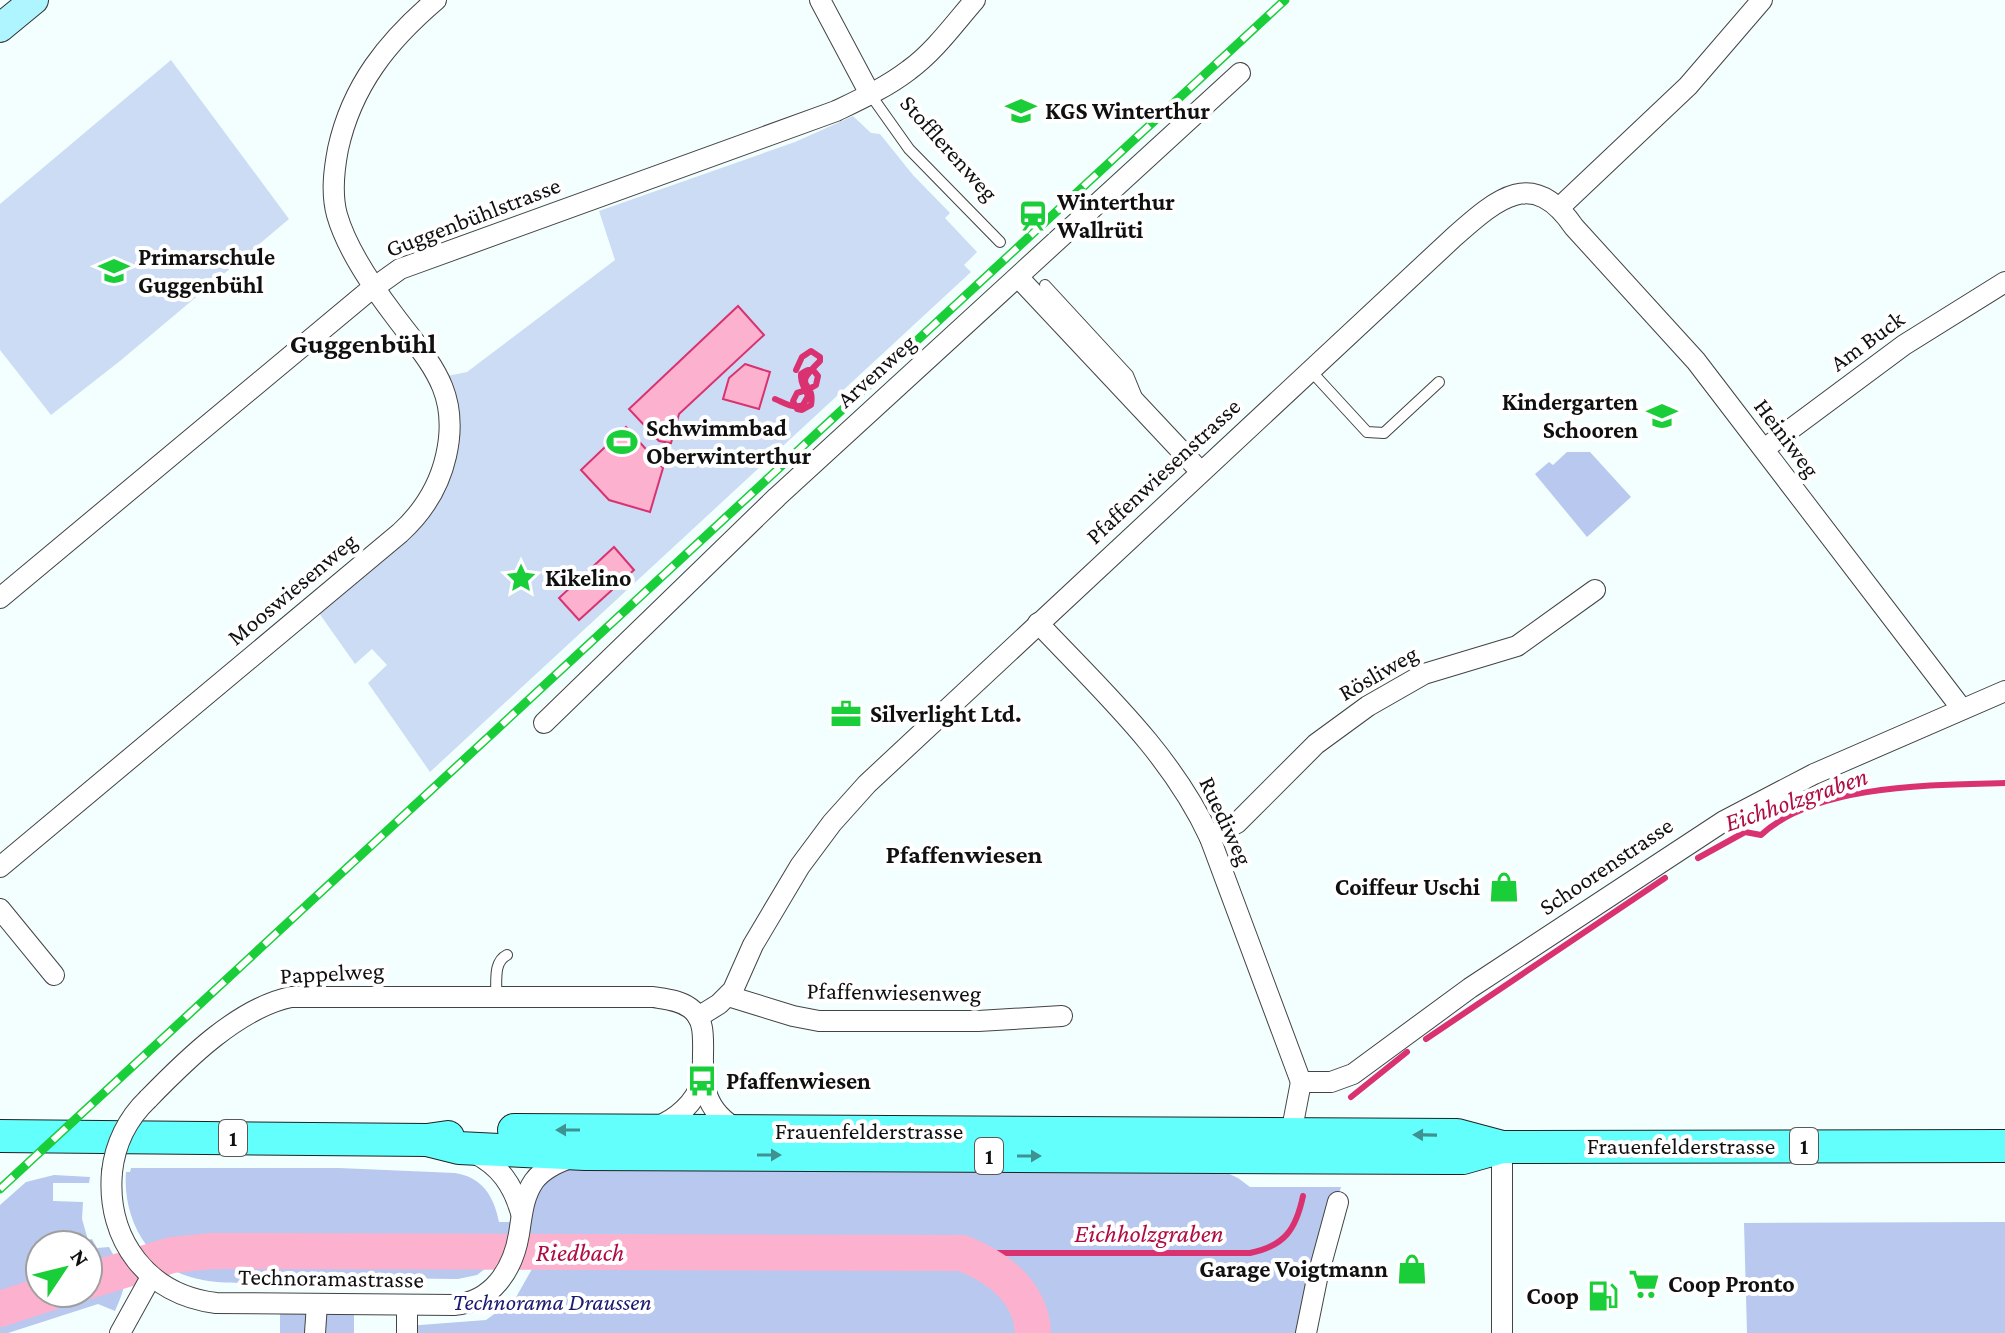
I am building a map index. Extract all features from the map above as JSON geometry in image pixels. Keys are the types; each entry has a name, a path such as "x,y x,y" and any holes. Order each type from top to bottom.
{"main road":[{"path":"0,28 34,0"},
{"name":"Frauenfelderstrasse","path":"0,1136 427,1140 488,1130 1461,1135 1502,1147"},
{"name":"Frauenfelderstrasse","path":"427,1140 459,1148 585,1154 1456,1158 1502,1147 2005,1146"}],"street":[{"name":"Mooswiesenweg","path":"0,866 400,533 425,505 437,484 447,448 449,421 445,394 431,361 374,286 344,233 336,213 334,173 339,142 352,103 373,65 404,27 436,0"},
{"name":"Stofflerenweg","path":"820,0 870,94"},
{"name":"Guggenbühlstrasse","path":"0,598 374,286 415,262 794,128 870,94 906,73 922,59 975,0"},
{"path":"1560,207 1688,86 1762,0"},
{"name":"Arvenweg","path":"544,723 777,497 1240,73"},
{"name":"Pfaffenwiesenstrasse","path":"698,1017 728,996 789,884 832,823 882,769 1455,236 1499,203 1525,192 1543,197 1560,207"},
{"name":"Heiniweg","path":"1560,207 1578,231 1689,352 1962,709"},
{"path":"1018,277 1201,472"},
{"name":"Am Buck","path":"1764,449 1904,345 2005,282"},
{"name":"Rösliweg","path":"1210,838 1237,823 1302,757 1368,706 1424,674 1517,646 1595,590"},
{"name":"Ruediweg","path":"1038,623 1161,756 1187,793 1210,838 1301,1082"},
{"name":"Schoorenstrasse","path":"1301,1082 1331,1082 1353,1074 1482,980 1668,856 1745,809 1814,774 2005,691"},
{"path":"0,909 54,975"},
{"name":"Pappelweg","path":"148,1274 129,1249 114,1214 114,1154 125,1130 148,1099 232,1023 256,1008 280,999 310,995 653,997 683,1004 698,1017"},
{"name":"Pfaffenwiesenweg","path":"728,996 819,1021 978,1021 1062,1016"},
{"path":"646,1130 666,1123 697,1095 702,1081 702,1028 698,1017"},
{"path":"702,1081 712,1106 730,1125 741,1131"},
{"path":"1291,1134 1301,1082"},
{"path":"1502,1147 1502,1333"},
{"name":"Technoramastrasse","path":"459,1148 481,1156 500,1171 510,1184 521,1213"},
{"name":"Technoramastrasse","path":"148,1274 170,1291 204,1302 454,1305 475,1301 496,1286 507,1269 528,1192 543,1172 558,1162 585,1154"},
{"path":"1306,1333 1338,1202"},
{"path":"120,1333 148,1274"},
{"path":"315,1333 317,1304"},
{"path":"407,1305 407,1333"}],"lane":[{"name":"Stofflerenweg","path":"870,94 909,149 1000,242"},
{"path":"1045,285 1128,375 1140,406"},
{"path":"1310,370 1367,432 1384,433 1439,382"},
{"path":"496,996 497,965 507,955"}],"green space":[{"path":"1567,452 1590,452 1631,497 1587,537 1535,474 1549,462 1553,465"},
{"name":"Technorama Draussen","path":"549,1167 1225,1172 1250,1187 1341,1187 1298,1333 407,1333 407,1326 486,1320 515,1299 532,1269 486,1268 477,1275 458,1279 341,1277 294,1283 207,1281 181,1274 169,1267 147,1246 133,1220 126,1182 126,1172 130,1172 131,1168 339,1168 455,1173 473,1179 485,1189 494,1204 499,1222 520,1222"},
{"path":"54,1175 90,1177 89,1183 53,1183 53,1201 83,1202 85,1229 24,1229 24,1309 82,1309 0,1333 0,1205 26,1182"},
{"path":"2005,1222 2005,1333 1747,1333 1744,1223"},
{"path":"104,1247 109,1247 124,1278 123,1291 115,1311 104,1306"},
{"path":"280,1303 354,1304 354,1333 280,1333"}],"shaded area":[{"name":"Primarschule Guggenbühl","path":"171,60 289,219 51,415 0,350 0,204"},
{"name":"Schwimmbad Oberwinterthur","path":"853,116 871,133 880,134 913,175 950,213 945,218 977,252 964,265 971,272 430,772 368,683 387,665 372,649 355,664 319,613 432,511 447,376 467,372 615,260 599,211 795,142"},
{"path":"738,306 764,335 679,414 671,443 659,441 629,409"},
{"path":"745,364 770,372 759,409 723,399 729,378"},
{"path":"626,427 663,468 650,512 609,500 581,470"},
{"path":"614,547 634,570 579,620 559,598"}],"waterway":[{"path":"775,399 792,406 796,406 799,406 803,405 808,396 807,393 806,390 802,383 801,374 807,370 810,370 811,370 813,370 818,376 816,385 811,388 809,389 807,390 805,391 797,393 793,401 797,409 811,405 812,397 810,391 808,387 806,384 805,381 811,370 820,361 820,357 811,351 802,357 796,370"},
{"name":"Eichholzgraben","path":"1698,858 1745,832 1761,835 1784,818 1843,797 1911,787 2005,783"},
{"name":"Eichholzgraben","path":"1426,1039 1665,878"},
{"name":"Eichholzgraben","path":"1351,1097 1407,1052"},
{"name":"Eichholzgraben","path":"962,1253 1250,1253 1272,1246 1287,1234 1297,1218 1303,1196"},
{"name":"Riedbach","path":"104,1276 172,1255 212,1251 962,1253 1000,1274 1019,1293 1031,1318 1033,1333"},
{"name":"Riedbach","path":"0,1309 24,1301"}],"railway":[{"path":"0,1189 1285,0"}],"place":[{"name":"KGS Winterthur","path":"1021,111"},
{"name":"Winterthur Wallrüti","path":"1033,216"},
{"name":"Primarschule Guggenbühl","path":"114,271"},
{"name":"Kindergarten Schooren","path":"1662,416"},
{"name":"Schwimmbad Oberwinterthur","path":"622,442"},
{"name":"Kikelino","path":"521,578"},
{"name":"Silverlight Ltd.","path":"846,714"},
{"name":"Coiffeur Uschi","path":"1504,887"},
{"name":"Pfaffenwiesen","path":"702,1081"},
{"name":"Garage Voigtmann","path":"1412,1269"},
{"name":"Coop Pronto","path":"1644,1284"},
{"name":"Coop","path":"1603,1296"}],"district":[{"name":"Guggenbühl","path":"363,343"},
{"name":"Pfaffenwiesen","path":"964,854"}]}
